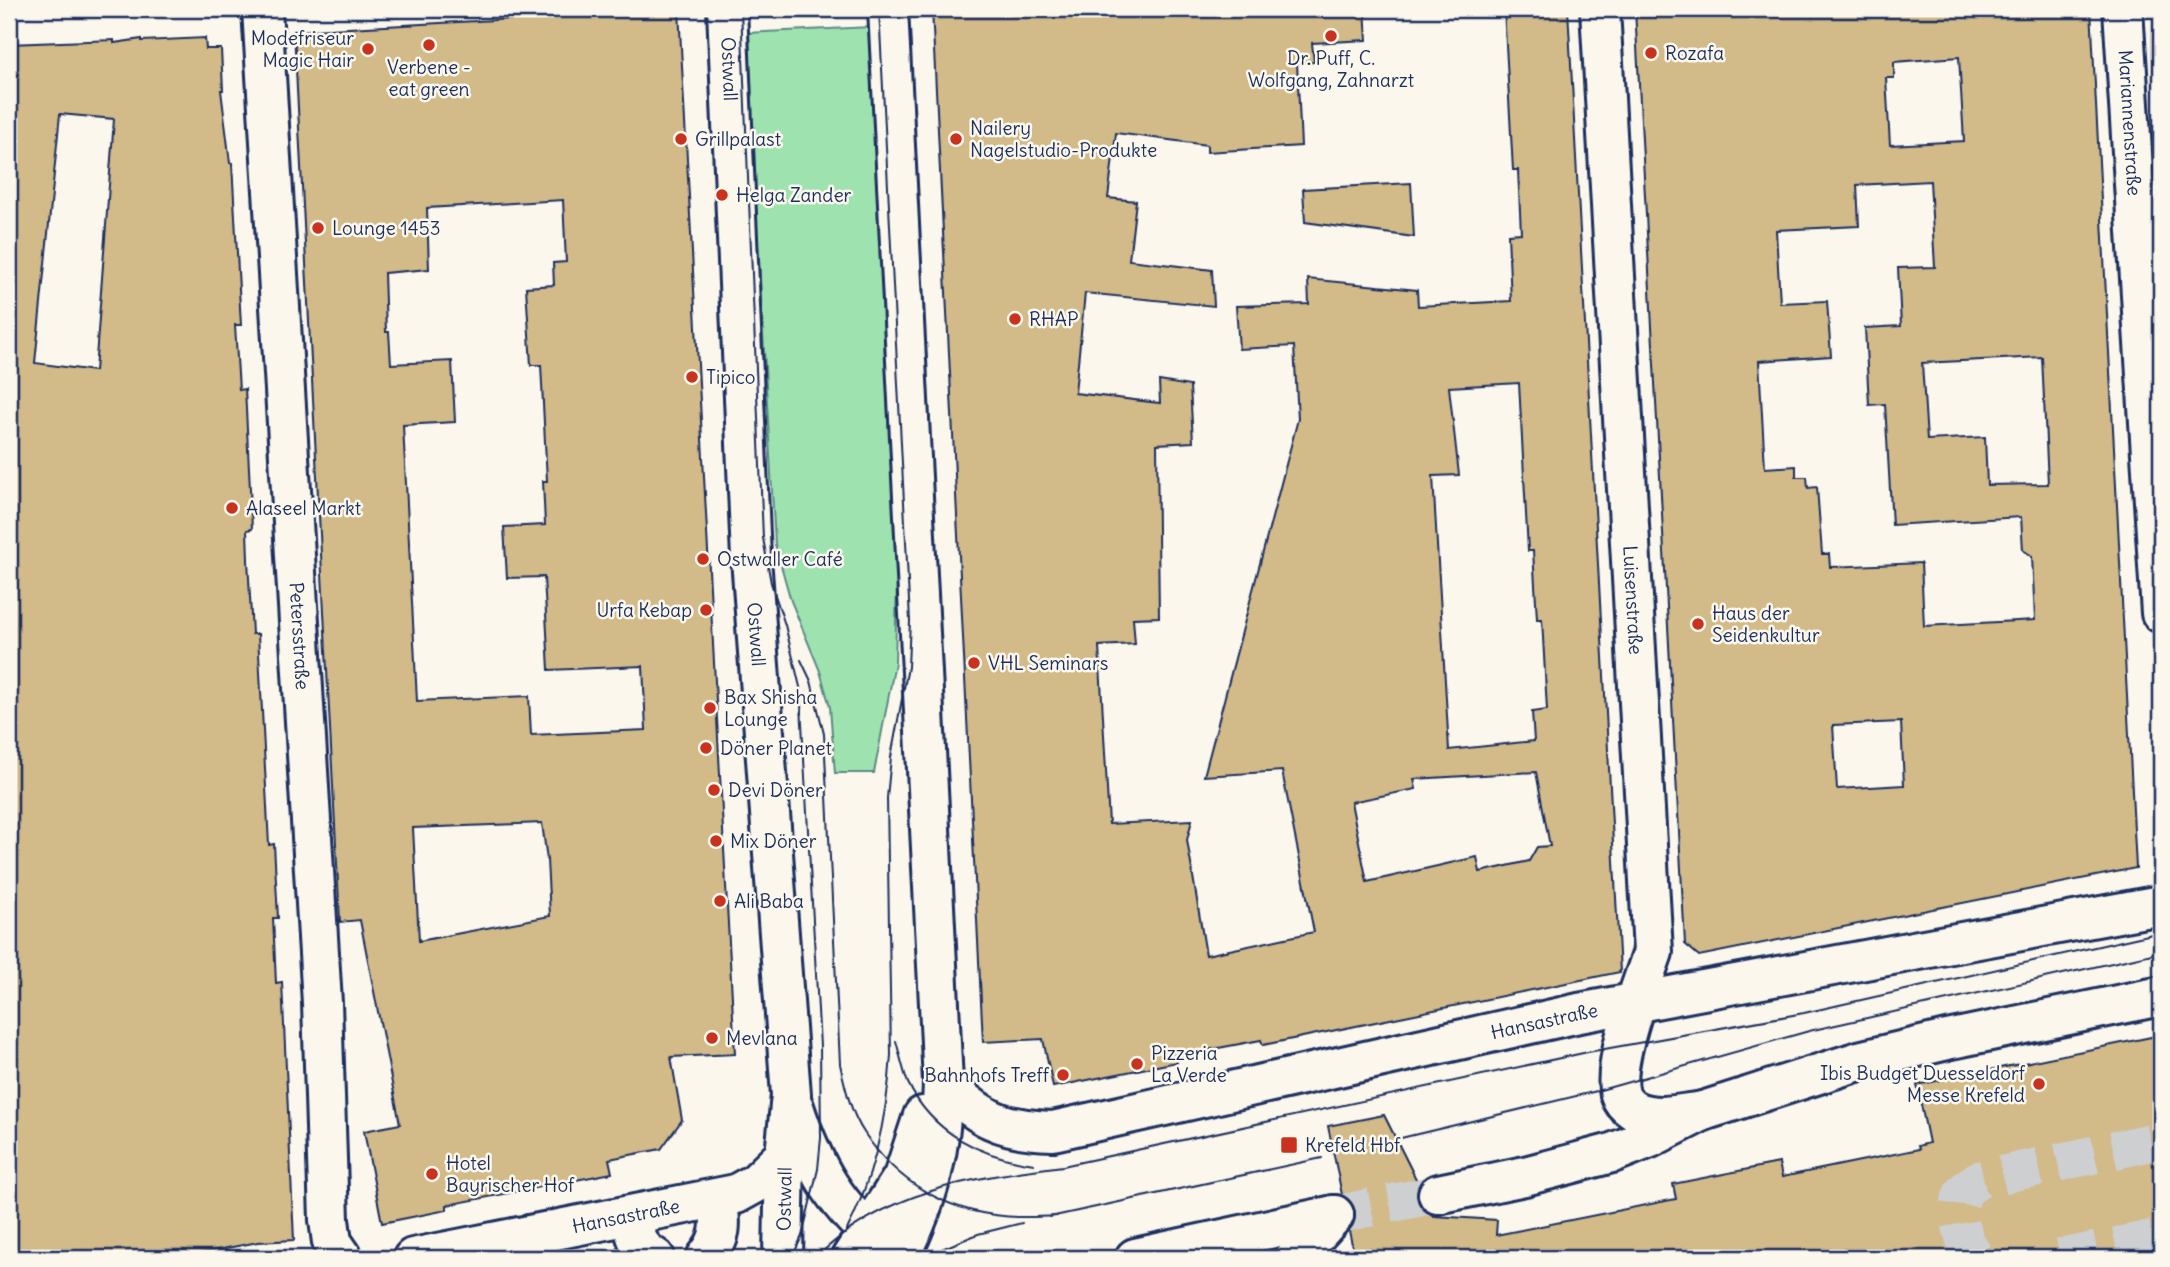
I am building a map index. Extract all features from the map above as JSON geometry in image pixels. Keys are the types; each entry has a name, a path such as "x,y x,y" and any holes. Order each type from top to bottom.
{"street":[{"name":"Petersstraße","path":"262,9 322,1003 328,1220 332,1242 343,1258"},
{"name":"Ostwall","path":"727,9 751,558 791,1095 785,1155 783,1258"},
{"path":"859,1245 905,1257 928,1191 938,1152 943,1082 888,9"},
{"name":"Luisenstraße","path":"1600,9 1653,952 1619,1065 1620,1097 1636,1111 1651,1115 1669,1116 1703,1111"},
{"name":"Mariannenstraße","path":"2123,9 2161,613"},
{"name":"Hansastraße","path":"943,1082 971,1109 1004,1125 1053,1132 1636,1002 2161,905"},
{"path":"1438,1194 1525,1176 1612,1153 1650,1138 1703,1111 1859,1061 2161,996"},
{"path":"859,1245 902,1177 910,1157 930,1082 938,1024"},
{"path":"791,1095 805,1140 818,1169 853,1219 859,1245"},
{"name":"Hansastraße","path":"413,1258 736,1194 756,1183 785,1155"},
{"path":"706,1258 719,1240 720,1215 717,1199"},
{"path":"1135,1258 1334,1215"},
{"path":"1295,1258 1334,1215"},
{"path":"1325,1258 1334,1215"},
{"path":"632,1216 634,1234 642,1251 655,1258"}],"green space":[{"path":"871,27 897,582 895,663 874,773 835,773 830,707 820,671 791,601 775,544 746,33"}],"building":[{"path":"932,9 1365,9 1367,40 1312,43 1314,62 1297,63 1301,146 1207,152 1207,145 1116,133 1108,198 1136,201 1129,260 1212,270 1214,306 1085,293 1075,393 1160,403 1159,381 1190,386 1193,442 1157,444 1159,617 1133,618 1135,644 1099,646 1109,824 1192,820 1187,840 1206,955 1314,932 1282,771 1204,776 1298,419 1294,346 1239,349 1236,306 1309,304 1308,279 1417,290 1418,306 1511,301 1508,234 1521,233 1518,170 1513,170 1504,9 1568,9 1620,972 1263,1045 1261,1040 1176,1056 1177,1062 1053,1087 1043,1039 983,1042","holes":["1519,383 1528,551 1533,551 1537,619 1542,619 1547,710 1532,712 1534,741 1449,750 1433,476 1459,475 1449,387","1536,772 1550,846 1537,847 1529,861 1480,872 1477,857 1367,882 1351,802 1416,789 1414,779"]},
{"path":"1635,9 2091,9 2136,868 1699,956 1685,944","holes":["1959,57 1964,141 1890,145 1886,78 1894,78 1894,62","1930,181 1935,267 1898,268 1901,326 1865,328 1869,405 1885,404 1892,525 2021,517 2023,550 2032,556 2035,620 1924,626 1921,563 1830,567 1829,554 1822,554 1817,487 1808,488 1807,477 1796,477 1796,466 1765,468 1759,361 1831,356 1827,301 1780,303 1776,230 1859,226 1857,185","2042,357 2048,484 1987,485 1985,437 1927,440 1922,363","1901,722 1904,785 1837,789 1833,725"]},
{"path":"679,10 735,1054 671,1057 682,1120 661,1149 609,1159 612,1173 447,1205 447,1210 382,1223 364,1131 400,1124 360,920 340,922 294,31","holes":["563,200 566,262 553,263 554,285 526,287 531,365 541,365 547,481 543,481 545,525 504,527 507,578 544,577 549,670 643,666 646,730 531,735 529,696 417,701 403,425 455,422 452,361 391,364 389,332 386,332 384,273 429,269 427,208","542,823 550,916 419,941 413,828"]},
{"path":"205,38 206,49 221,49 221,90 232,163 241,325 235,325 239,390 245,389 252,529 247,530 252,634 258,634 269,845 274,844 278,918 273,918 276,983 282,982 294,1240 258,1242 176,1258 18,1258 9,1231 9,44","holes":["60,114 114,119 95,371 35,363"]},
{"path":"1411,183 1414,237 1305,222 1303,189"},
{"path":"2161,1035 2161,1258 1355,1258 1349,1231 1355,1221 1355,1211 1351,1201 1342,1195 1328,1126 1384,1115 1419,1185 1417,1198 1422,1209 1434,1216 1497,1220 1496,1235 1676,1199 1673,1184 1779,1163 1782,1177 1919,1149 1918,1146 1929,1143 1917,1085"}],"tunnel":[{"path":"1976,1258 1964,1237 1959,1211 1963,1193 1978,1180 2161,1140"},
{"path":"1334,1215 1438,1194"},
{"path":"2060,1258 2161,1237"}],"tram line":[{"path":"741,9 763,538 771,583 785,625 800,687 820,1046 821,1138 818,1169 802,1236 792,1258"},
{"path":"845,1234 871,1169 882,1125 889,1078 891,1055 887,798 891,757 908,667 910,621 879,9"},
{"path":"801,660 811,681 824,734 840,1064 856,1118 865,1134 892,1166 908,1180 943,1201 962,1208 1003,1216 1057,1216"},
{"path":"816,1258 842,1235 870,1217 900,1202 964,1182 1063,1166 1588,1052 1804,1013 2161,932"},
{"path":"1401,1138 1597,1091 1809,1031 2161,952"},
{"path":"896,1041 908,1083 918,1101 944,1129 977,1148 1014,1161 1034,1164"},
{"path":"1050,1217 1322,1158"},
{"path":"920,1258 978,1234 1022,1223"}],"place":[{"name":"Dr. Puff, C. Wolfgang, Zahnarzt","path":"1331,36"},
{"name":"Verbene - eat green","path":"429,45"},
{"name":"Modefriseur Magic Hair","path":"368,49"},
{"name":"Rozafa","path":"1651,53"},
{"name":"Grillpalast","path":"681,139"},
{"name":"Nailery Nagelstudio-Produkte","path":"956,139"},
{"name":"Helga Zander","path":"722,195"},
{"name":"Lounge 1453","path":"318,228"},
{"name":"RHAP","path":"1015,319"},
{"name":"Tipico","path":"692,377"},
{"name":"Alaseel Markt","path":"232,508"},
{"name":"Ostwaller Café","path":"703,559"},
{"name":"Urfa Kebap","path":"706,610"},
{"name":"Haus der Seidenkultur","path":"1698,624"},
{"name":"VHL Seminars","path":"974,663"},
{"name":"Bax Shisha Lounge","path":"710,708"},
{"name":"Döner Planet","path":"706,748"},
{"name":"Devi Döner","path":"714,790"},
{"name":"Mix Döner","path":"716,841"},
{"name":"Ali Baba","path":"720,901"},
{"name":"Mevlana","path":"712,1038"},
{"name":"Pizzeria La Verde","path":"1137,1064"},
{"name":"Bahnhofs Treff","path":"1063,1075"},
{"name":"Ibis Budget Duesseldorf Messe Krefeld","path":"2039,1084"},
{"name":"Krefeld Hbf","path":"1289,1145"},
{"name":"Hotel Bayrischer Hof","path":"432,1174"}]}
